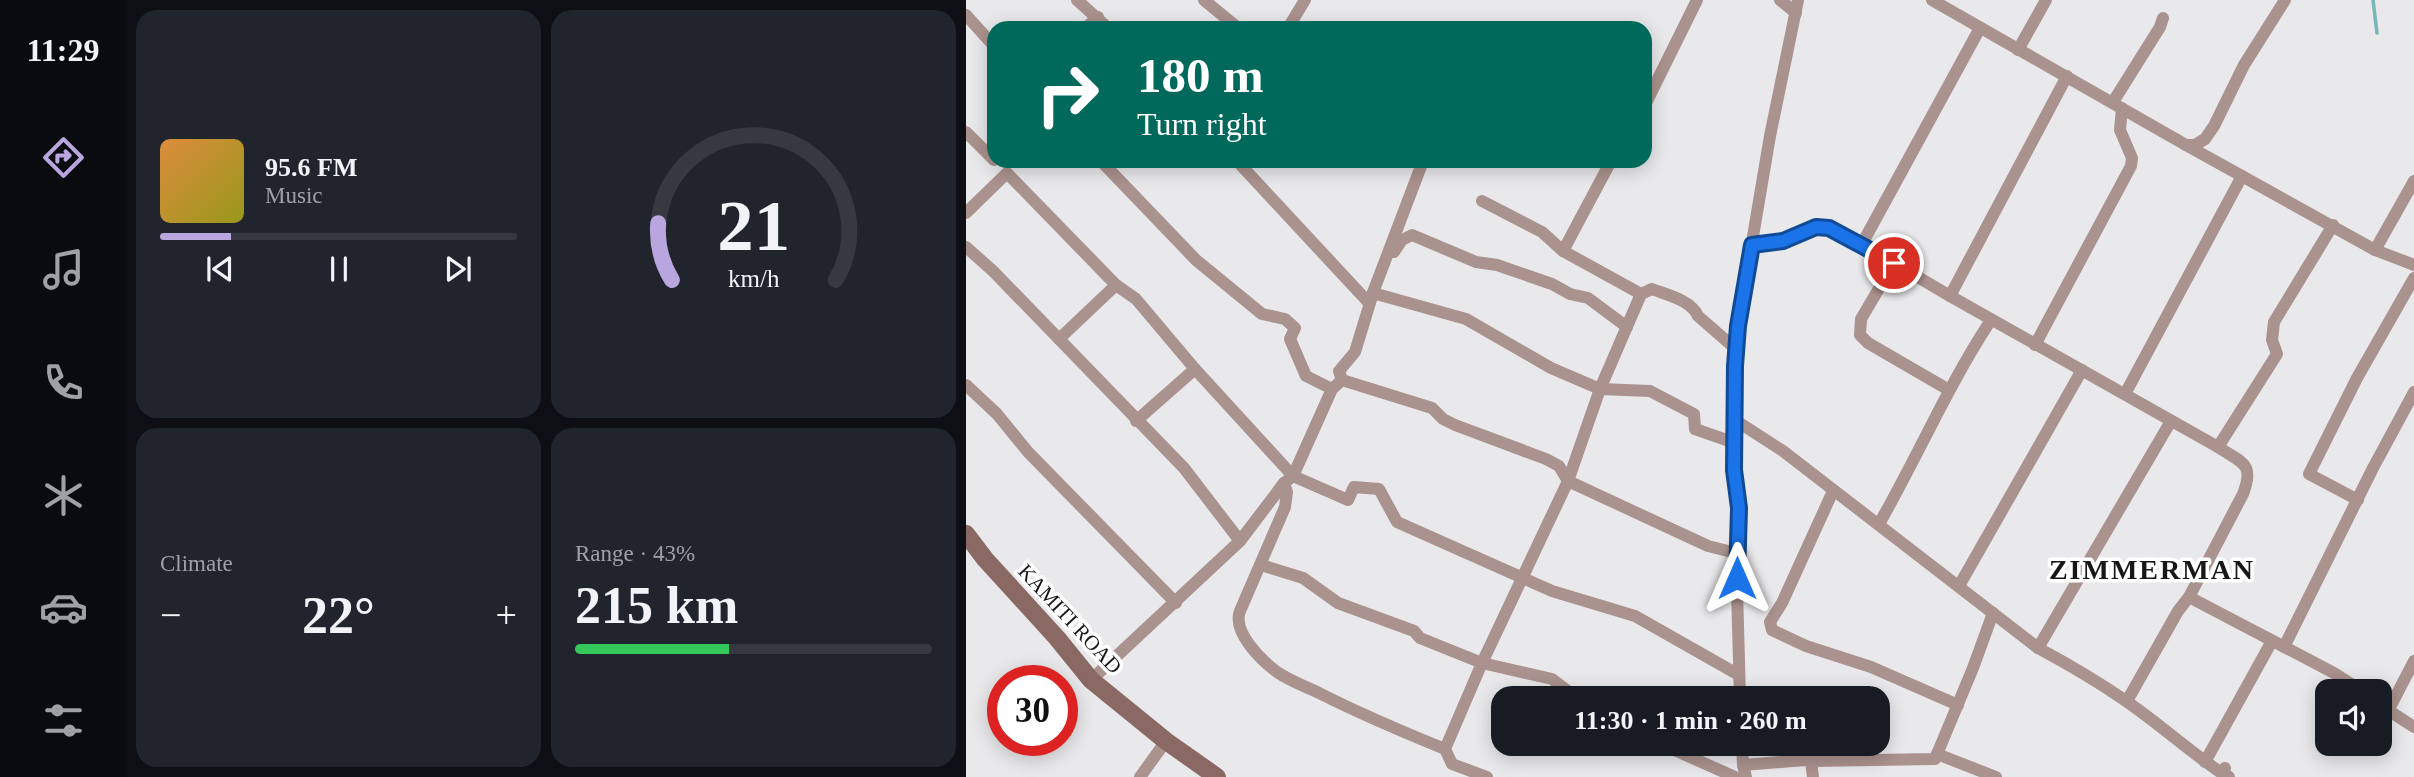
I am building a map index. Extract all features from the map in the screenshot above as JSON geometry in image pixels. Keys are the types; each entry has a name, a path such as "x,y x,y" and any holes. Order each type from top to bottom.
{"main road":[{"name":"KAMITI ROAD","path":"966,534 1091,680 1166,741 1217,777"}],"street":[{"path":"1077,0 1102,21"},
{"path":"1204,0 1230,21"},
{"path":"1292,21 1305,0"},
{"path":"1652,91 1696,0"},
{"path":"1740,686 1736,553 1739,508 1734,470 1737,350 1740,316 1770,136 1797,6 1780,0"},
{"path":"2018,50 2046,0"},
{"path":"2186,145 2195,145 2205,139 2214,126 2244,65 2285,0"},
{"path":"1934,1 2375,250 2414,265"},
{"path":"966,15 987,38"},
{"path":"1093,21 1098,17"},
{"path":"2035,345 2131,166 2132,158 2120,130 2118,105 2134,66 2163,18"},
{"path":"1862,244 1980,28"},
{"path":"1950,296 2067,76"},
{"path":"966,132 987,154"},
{"path":"1002,168 1116,285 1136,299 1289,480 1348,500 1354,487 1380,489 1397,522 1552,591 1635,616 1740,675"},
{"path":"1107,168 1196,260 1262,314 1285,319 1295,328 1290,339 1306,376 1433,408 1443,419 1455,425 1559,466 1568,481 1707,546 1736,553"},
{"path":"1244,168 1371,298 1466,319 1550,368 1600,389 1650,391 1694,414 1695,429 1735,443"},
{"path":"1091,680 1240,541 1289,480 1337,384 1339,371 1355,352 1371,298 1420,168"},
{"path":"1563,251 1607,168"},
{"path":"966,213 1007,173"},
{"path":"2125,394 2242,176"},
{"path":"2375,250 2414,181"},
{"path":"1482,201 1542,232 1563,251 1641,294"},
{"path":"2218,447 2277,354 2272,340 2274,322 2333,225"},
{"path":"1752,245 1783,241 1816,227 1829,228 1862,244 2245,465 2249,477 2243,494 2189,597 2178,611 2127,701"},
{"path":"1371,298 1397,247 1407,236 1412,235 1476,262 1497,265 1552,284 1570,294 1588,298 1627,327"},
{"path":"966,247 1184,468 1240,541"},
{"path":"1894,263 1861,319 1860,335 1949,390"},
{"path":"2358,500 2309,474 2357,378 2414,278"},
{"path":"1059,339 1116,285"},
{"path":"1445,749 1482,663 1568,481 1600,389 1641,294 1651,289 1680,299 1737,350"},
{"path":"1879,524 1949,390 1991,320"},
{"path":"1136,421 1195,369"},
{"path":"1959,586 2082,370"},
{"path":"966,385 997,414 1028,452 1176,603"},
{"path":"2284,647 2414,392"},
{"path":"1735,420 1783,451 2038,648 2081,671 2127,701 2220,772 2225,768 2224,773 2229,777"},
{"path":"2038,648 2171,421"},
{"path":"1289,480 1287,499 1237,619 1244,635 1280,674 1362,715 1445,749 1452,764 1487,777"},
{"path":"1833,491 1782,603 1770,622 1772,630 1806,646 1871,667 1958,705"},
{"path":"1261,565 1303,578 1338,603 1415,631 1420,638 1482,663 1552,679 1561,686"},
{"path":"2189,597 2343,679"},
{"path":"1744,771 1811,761 1935,759 1993,612"},
{"path":"2206,762 2272,641"},
{"path":"2392,695 2414,661"},
{"path":"2392,713 2414,727"},
{"path":"1140,777 1166,741"},
{"path":"1937,754 1996,777"},
{"path":"1688,756 1735,777"},
{"path":"1811,761 1813,777"}],"waterway":[{"path":"2373,0 2377,33"}],"district":[{"name":"ZIMMERMAN","path":"2152,569"}],"route":[{"path":"1737,578 1739,508 1734,470 1735,366 1738,326 1752,245 1783,241 1816,227 1829,228 1894,263"}]}
